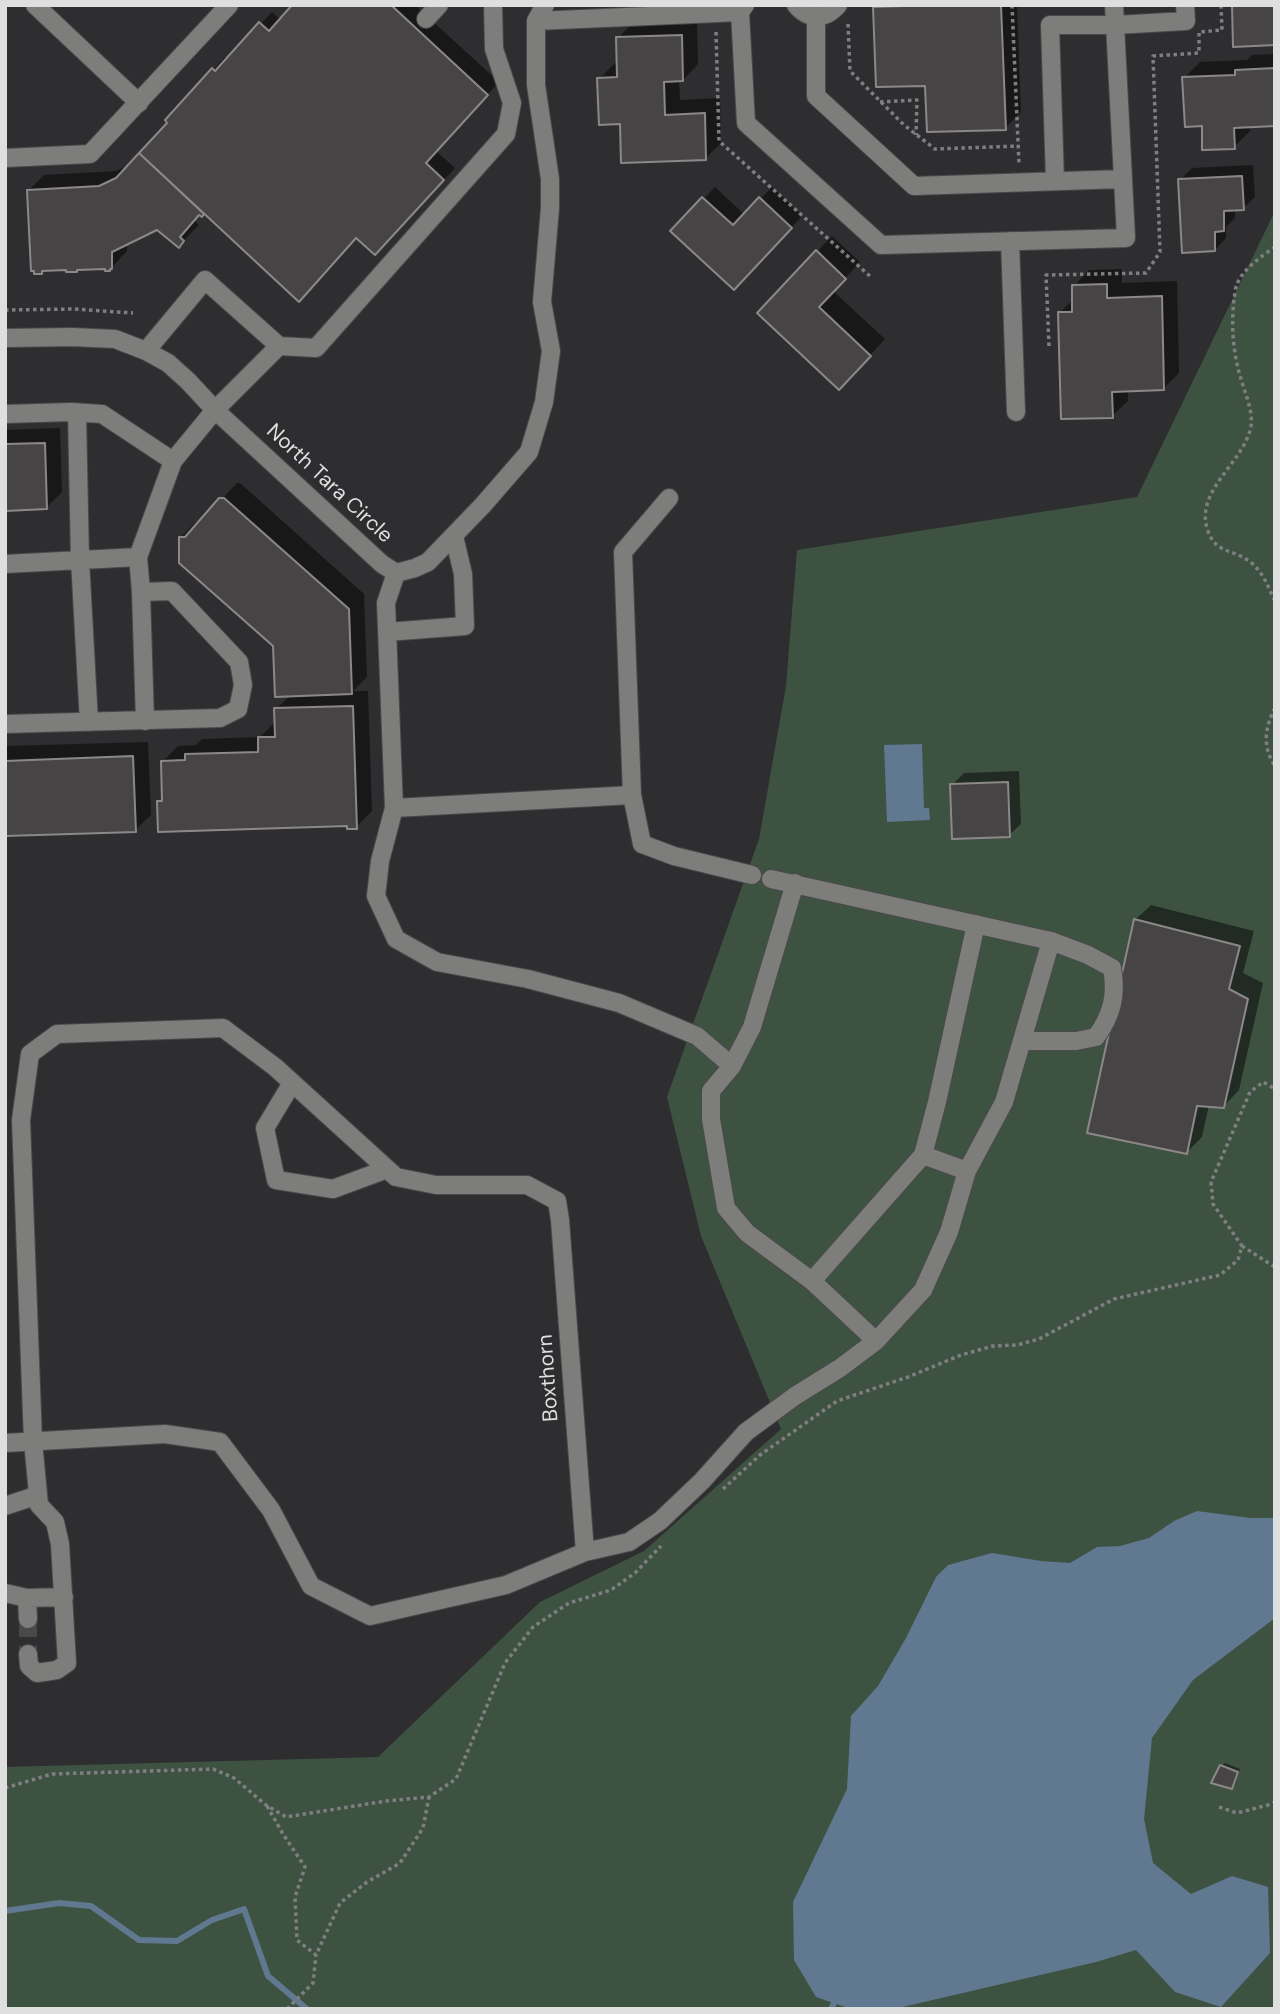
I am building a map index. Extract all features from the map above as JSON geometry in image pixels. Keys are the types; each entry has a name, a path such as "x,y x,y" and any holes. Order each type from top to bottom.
{"street":[{"path":"35,5 139,103"},
{"path":"5,158 90,154 229,5"},
{"path":"426,19 439,5"},
{"path":"146,351 205,280 279,346 316,348 506,134 512,103 494,48 493,5"},
{"path":"796,5 802,12 816,17 845,10"},
{"path":"540,13 743,9 746,123 881,245 1126,238 1114,5"},
{"path":"1055,181 1050,25 1186,21 1185,5"},
{"name":"North Tara Circle","path":"6,338 115,339 146,351 168,363 188,381 215,410 382,564 396,573 428,562 529,452 544,402 551,351 541,302 550,208 550,179 537,85 540,13"},
{"path":"816,17 816,96 914,186 1123,179"},
{"path":"1010,241 1016,412"},
{"path":"5,322 6,338"},
{"path":"145,721 138,557 173,461 215,410 279,346"},
{"path":"77,413 80,561 89,722"},
{"path":"5,414 102,414 173,461"},
{"path":"669,498 623,552 632,795 642,844 674,856 752,875"},
{"path":"387,632 465,626 463,574 454,536"},
{"path":"5,564 138,557"},
{"path":"396,573 386,603 394,808 380,861 376,896 396,939 437,962 528,979 619,1003 697,1036 732,1066"},
{"path":"5,724 219,718 238,709 243,685 239,662 172,592 141,592"},
{"path":"394,808 632,795"},
{"path":"771,879 1051,941 1088,954 1112,968 1116,987 1107,1022 1096,1038 1076,1041 1022,1041"},
{"path":"795,884 752,1027 732,1066 711,1091 711,1119 726,1208 747,1233 813,1281 876,1341"},
{"path":"813,1281 923,1155 976,924"},
{"path":"5,1443 165,1434 219,1443 271,1510 311,1586 370,1616 506,1585 585,1552 629,1542 660,1521 702,1481 746,1432 876,1341 923,1290 949,1232 967,1171 1004,1102 1051,941"},
{"path":"28,1654 29,1666 37,1673 57,1670 68,1663 60,1544 55,1522 39,1505 33,1441 21,1119 30,1054 57,1034 223,1028 275,1067 387,1169 333,1189 276,1180 265,1128 292,1083"},
{"path":"923,1155 967,1171"},
{"name":"Boxthorn","path":"387,1169 396,1177 436,1185 527,1185 557,1201 585,1552"},
{"path":"5,1506 38,1495"},
{"path":"5,1593 27,1598 64,1598"},
{"path":"27,1598 28,1619"}],"path":[{"path":"1012,5 1019,169"},
{"path":"845,10 850,71 916,135 935,149 1018,146"},
{"path":"880,102 916,100 916,135"},
{"path":"1275,247 1255,261 1237,283 1231,323 1238,370 1250,408 1251,425 1244,445 1209,498 1205,516 1208,531 1217,547 1249,561 1262,575 1275,601"},
{"path":"5,310 74,309 134,313"},
{"path":"1275,708 1268,721 1266,738 1275,766"},
{"path":"1275,1089 1263,1083 1250,1092 1211,1182 1213,1204 1242,1246 1275,1267"},
{"path":"721,1492 760,1455 837,1401 972,1352 1039,1339 1114,1299 1220,1275 1238,1260 1242,1246"},
{"path":"5,1788 52,1774 213,1769 234,1778 266,1805 286,1817 429,1797 456,1779 505,1663 533,1627 569,1602 611,1590 635,1573 661,1546"},
{"path":"287,2009 313,1983 316,1955 340,1903 367,1882 400,1863 424,1828 429,1797"},
{"path":"1219,1807 1237,1813 1275,1801"},
{"path":"266,1805 305,1867 295,1897 297,1940 316,1955"}],"green space":[{"path":"1275,211 1275,2009 5,2009 5,1767 378,1757 540,1602 644,1551 781,1429 701,1236 667,1097 759,839 786,686 797,550 1137,497"}],"water":[{"path":"922,744 924,808 929,808 930,820 887,822 884,745"},
{"path":"1197,1511 1250,1518 1275,1518 1275,1618 1193,1680 1152,1738 1144,1819 1153,1863 1191,1894 1232,1876 1268,1887 1270,1953 1221,2007 1175,1992 1136,1950 1096,1962 894,2009 851,2009 816,1997 794,1960 793,1902 847,1789 851,1716 878,1686 906,1638 936,1577 948,1565 992,1553 1070,1563 1097,1547 1120,1546 1149,1538 1174,1521"}],"building":[{"path":"292,5 391,5 488,95 426,163 444,180 375,255 356,238 299,302 139,153 212,68 215,71 259,22 269,31"},
{"path":"1001,5 1006,130 927,132 925,86 876,87 873,7"},
{"path":"1232,5 1275,5 1275,45 1233,47"},
{"path":"682,35 683,81 664,82 665,115 705,113 706,160 621,163 620,124 599,125 597,78 617,77 616,37"},
{"path":"1275,68 1275,126 1234,128 1235,149 1202,150 1202,126 1185,127 1182,77 1235,75 1235,70"},
{"path":"139,153 204,214 202,217 199,215 180,237 184,241 179,248 157,230 112,252 110,271 66,270 34,274 34,271 31,271 27,190 99,186 116,178"},
{"path":"1242,176 1244,210 1224,211 1224,231 1215,232 1215,251 1182,253 1178,179"},
{"path":"702,197 733,225 759,197 792,228 734,290 670,231"},
{"path":"816,250 846,279 819,307 871,356 839,390 757,313"},
{"path":"1107,284 1107,298 1162,296 1164,390 1112,392 1113,418 1061,419 1058,312 1072,312 1072,285"},
{"path":"45,443 47,509 5,511 5,444"},
{"path":"219,498 224,498 349,609 352,694 275,697 273,646 179,563 179,537 185,537"},
{"path":"353,706 357,829 347,829 347,826 158,832 157,801 162,801 161,761 185,760 185,754 258,752 258,737 275,737 274,708"},
{"path":"133,756 136,832 5,836 5,761"},
{"path":"1008,782 1010,837 952,839 950,784"},
{"path":"1134,919 1240,946 1229,989 1248,999 1224,1108 1197,1106 1187,1154 1087,1133"},
{"path":"1220,1765 1238,1772 1232,1789 1211,1783"}],"waterway":[{"path":"5,1911 59,1903 91,1906 139,1940 177,1941 212,1920 244,1909 268,1976 307,2009"},
{"path":"831,2009 834,2003"}],"tunnel":[{"path":"28,1619 28,1654"}]}
